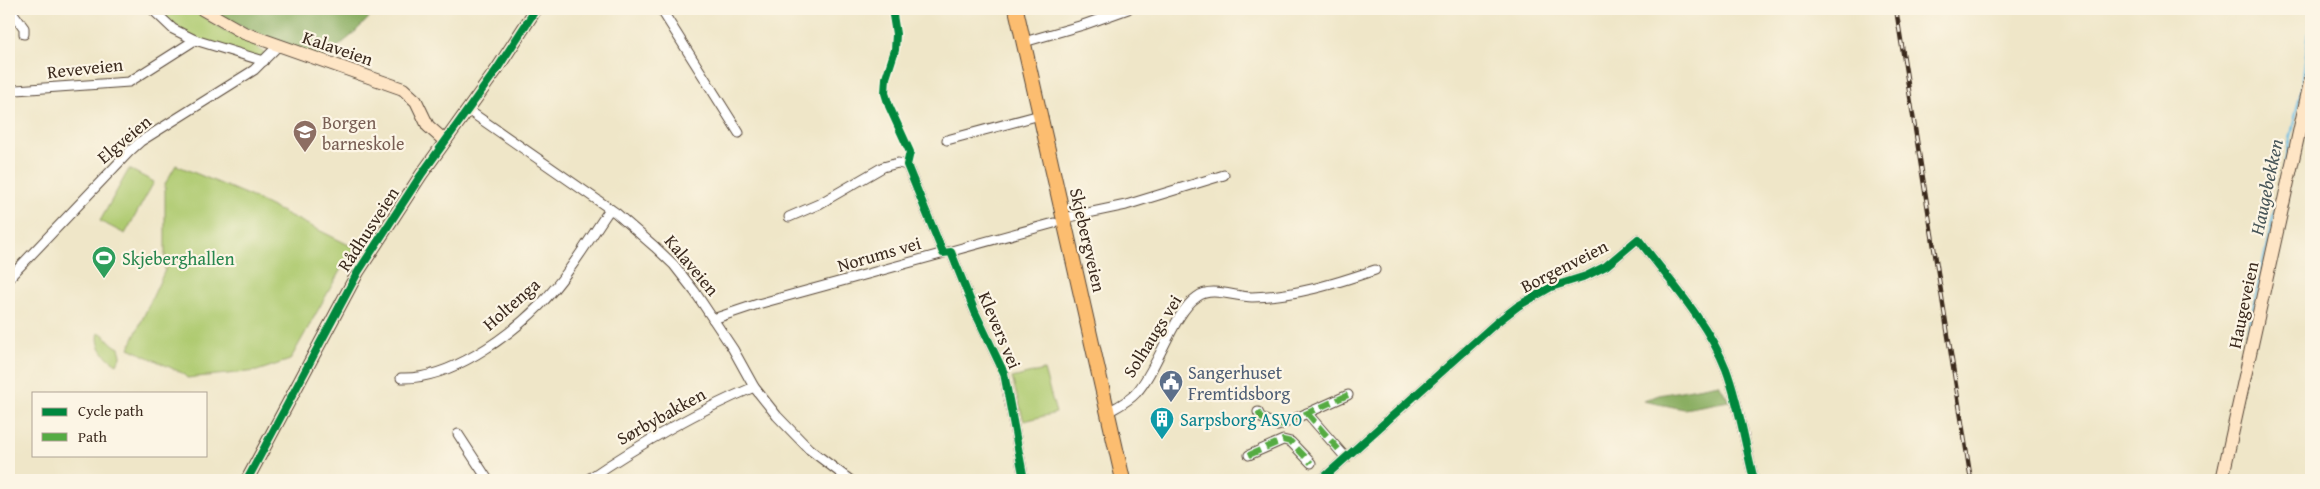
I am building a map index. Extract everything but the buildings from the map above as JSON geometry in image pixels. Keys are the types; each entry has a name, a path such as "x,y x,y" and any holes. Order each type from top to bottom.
{"main road":[{"name":"Skjebergveien","path":"1016,9 1040,115 1059,220 1108,412 1123,480"}],"street":[{"path":"10,9 24,28 24,34"},
{"path":"152,9 173,29 195,40 264,61"},
{"name":"Kalaveien","path":"202,9 225,24 278,46 403,89 416,102 428,126 445,141"},
{"name":"Rådhusveien","path":"247,480 340,301 378,239 536,9"},
{"path":"661,9 739,133"},
{"path":"1024,42 1084,25 1128,9"},
{"name":"Reveveien","path":"16,90 129,82 195,40"},
{"name":"Elgveien","path":"9,278 118,162 141,141 259,67 278,46"},
{"name":"Haugeveien","path":"2222,480 2311,78"},
{"name":"Kalaveien","path":"468,110 610,209 641,233 674,265 713,319 754,387 798,439 818,458 850,480"},
{"path":"947,140 1040,115"},
{"name":"Klevers vei","path":"789,218 819,204 883,167 898,163 906,165 913,176 922,204 947,252 1004,373 1024,480"},
{"name":"Norums vei","path":"713,319 758,304 1059,220 1126,205 1224,175"},
{"name":"Holtenga","path":"400,378 418,379 467,360 520,322 555,287 610,209"},
{"name":"Borgenveien","path":"1321,480 1511,312 1551,288 1586,276 1606,266 1638,239 1697,318 1718,352 1726,369 1754,480"},
{"name":"Solhaugs vei","path":"1108,412 1135,395 1152,370 1182,312 1195,298 1204,292 1249,297 1293,294 1318,289 1375,270"},
{"name":"Sørbybakken","path":"587,480 597,477 655,435 754,387"},
{"path":"1258,412 1260,418 1278,426 1348,395"},
{"path":"1307,413 1346,458"},
{"path":"458,434 488,480"},
{"path":"1249,455 1283,440 1291,442 1311,463"}],"green space":[{"path":"152,9 191,9 222,29 253,43 268,57 264,61 195,40"},
{"path":"202,9 378,9 351,36 320,61"},
{"path":"176,165 250,196 357,249 341,269 290,360 257,371 187,378 182,373 129,348 165,270 165,184"},
{"path":"129,169 154,182 125,234 100,221"},
{"path":"99,332 119,348 121,355 117,364 102,351 98,342"},
{"path":"1044,370 1056,413 1024,421 1012,378"},
{"path":"1719,384 1729,401 1684,409 1643,401 1659,395"}],"waterway":[{"name":"Haugebekken","path":"2241,363 2302,86 2311,16"}],"railway":[{"path":"1896,9 1971,480"}],"marked path":[{"path":"1258,412 1261,418 1278,426 1348,395"},
{"path":"1307,413 1346,458"},
{"path":"1249,455 1283,440 1291,442 1311,463"}],"cycle path":[{"path":"247,480 358,272 421,175 497,69 536,9"},
{"path":"892,9 896,34 895,50 886,78 885,93 910,152 907,165 943,253 951,252 975,312 1004,373 1024,480"},
{"path":"1321,480 1496,323 1518,306 1551,287 1586,276 1606,266 1638,239 1686,301 1718,352 1735,396 1754,480"}],"place":[{"name":"Borgen barneskole","path":"305,153"},
{"name":"Skjeberghallen","path":"104,279"},
{"name":"Sangerhuset Fremtidsborg","path":"1171,403"},
{"name":"Sarpsborg ASVO","path":"1162,440"}]}
